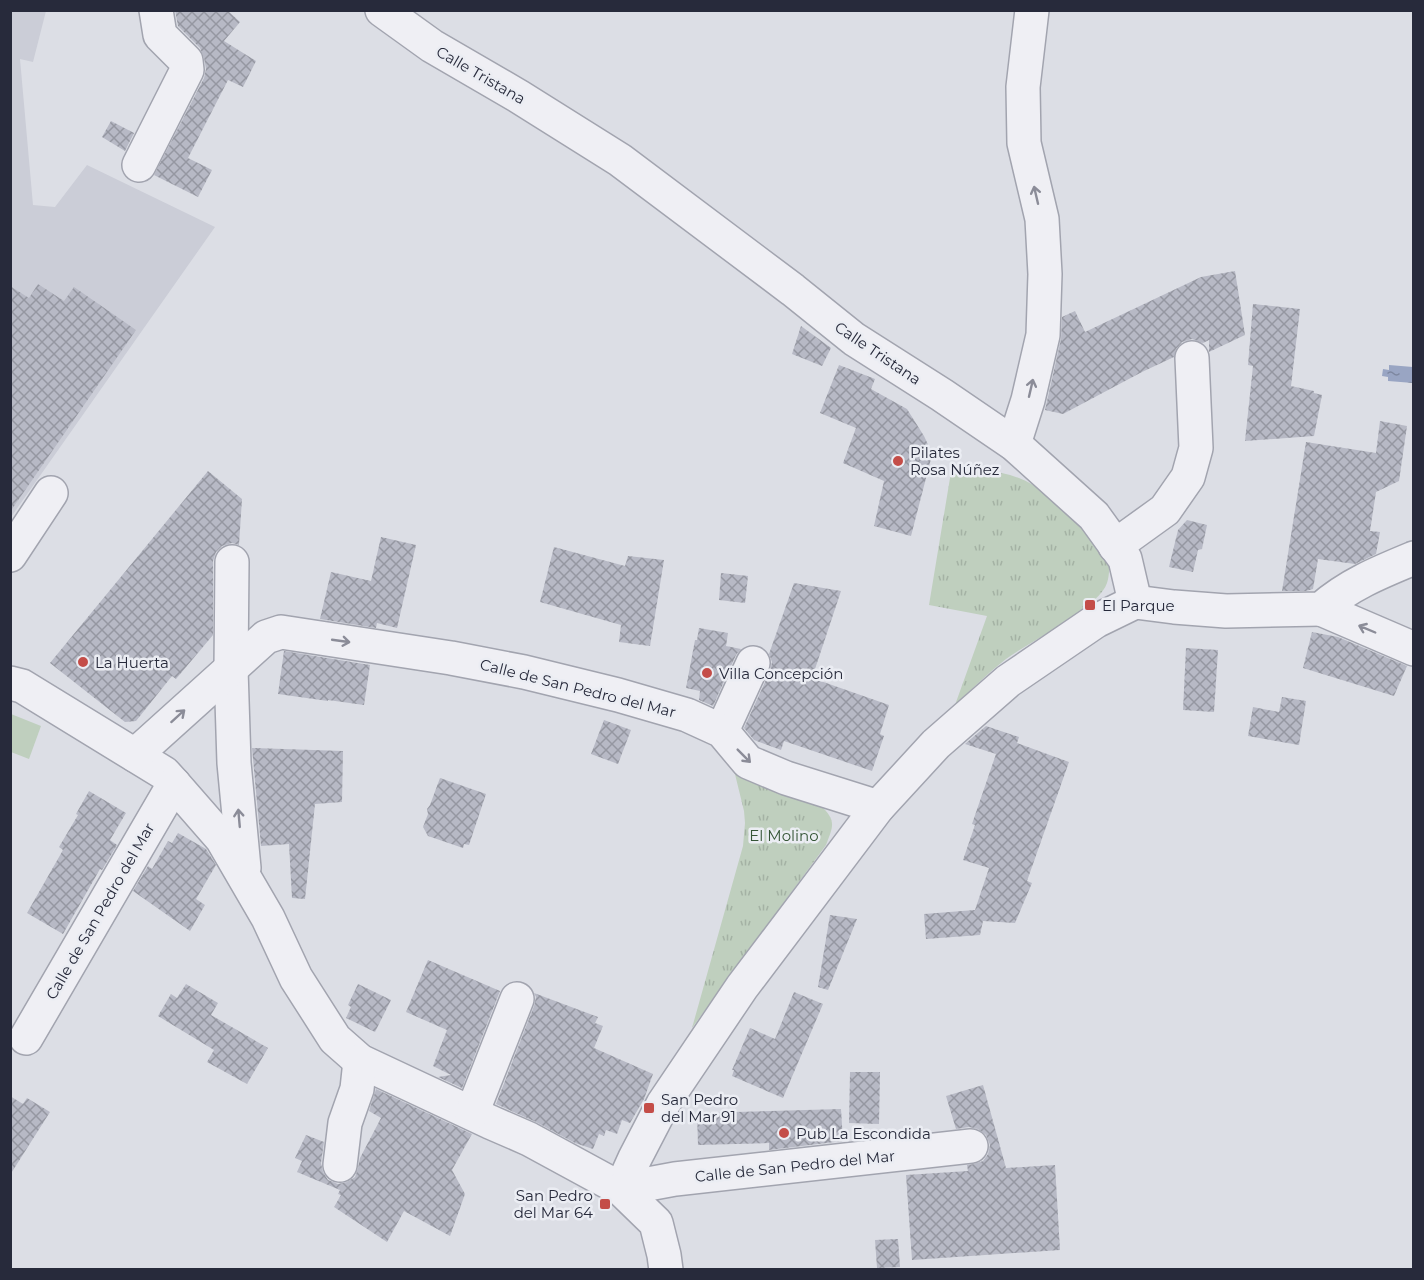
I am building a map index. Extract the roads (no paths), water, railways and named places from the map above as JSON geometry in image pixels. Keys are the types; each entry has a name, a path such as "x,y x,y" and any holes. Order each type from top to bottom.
{"street":[{"path":"139,165 188,70 186,61 160,35 156,10"},
{"name":"Calle Tristana","path":"382,10 432,46 518,96 620,160 793,290 854,339 1014,444"},
{"path":"1032,10 1023,87 1023,143 1042,219 1045,274 1043,335 1028,400 1014,444 1094,516 1125,560 1135,602"},
{"path":"1115,546 1164,510 1188,477 1196,448 1192,358"},
{"path":"10,555 51,493"},
{"path":"1321,609 1334,598 1364,580 1413,558"},
{"path":"232,562 231,669 234,763 244,876"},
{"path":"621,1190 634,1158 663,1104 742,987 878,807 936,744 1008,681 1096,621 1135,602 1226,611 1321,609 1413,649"},
{"name":"Calle de San Pedro del Mar","path":"135,755 266,637 281,632 451,658 524,672 687,715 722,731 748,762 786,778 878,807"},
{"path":"722,731 753,663"},
{"path":"10,682 22,686 164,773 222,839 268,918 296,978 335,1039 360,1061 529,1139 621,1190 656,1223 666,1269"},
{"name":"Calle de San Pedro del Mar","path":"26,1038 174,784"},
{"path":"471,1113 518,999"},
{"path":"340,1165 345,1123 357,1089 360,1061"},
{"name":"Calle de San Pedro del Mar","path":"621,1190 675,1179 971,1146"}],"water":[{"path":"1389,365 1413,367 1413,383 1388,381 1388,377 1382,376 1383,369 1389,370"}],"place":[{"name":"Pilates Rosa Núñez","path":"898,461"},
{"name":"El Parque","path":"1090,605"},
{"name":"La Huerta","path":"83,662"},
{"name":"Villa Concepción","path":"707,673"},
{"name":"San Pedro del Mar 91","path":"649,1108"},
{"name":"Pub La Escondida","path":"784,1133"},
{"name":"San Pedro del Mar 64","path":"605,1204"}],"park label":[{"name":"El Molino","path":"784,835"}]}
